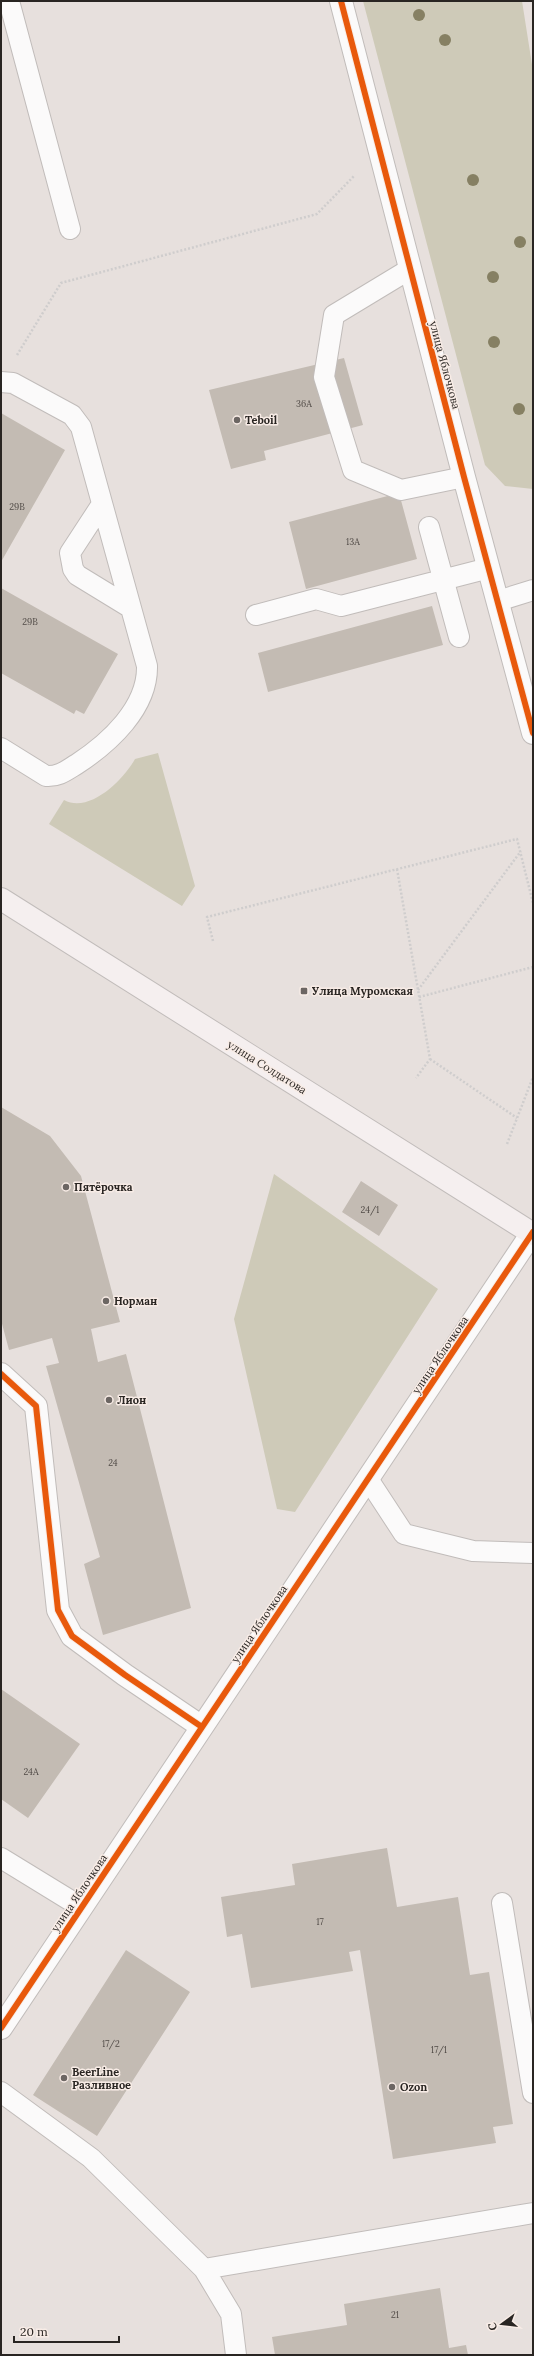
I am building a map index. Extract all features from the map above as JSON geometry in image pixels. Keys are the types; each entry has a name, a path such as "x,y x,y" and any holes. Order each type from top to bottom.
{"main road":[{"name":"улица Солдатова","path":"1,899 533,1233"}],"street":[{"name":"улица Яблочкова","path":"341,1 464,477 533,733"},
{"name":"улица Яблочкова","path":"1,2028 533,1233"},
{"path":"1,1374 36,1406 58,1610 72,1636 125,1675 202,1727"}],"lane":[{"path":"9,1 70,228"},
{"path":"410,269 334,315 324,377 353,470 401,490 464,477"},
{"path":"1,382 14,383 77,420 147,666 146,678 139,700 118,731 87,757 54,777 46,776 1,748"},
{"path":"102,504 70,553 73,569 77,575 131,608"},
{"path":"429,527 459,637"},
{"path":"256,616 316,599 341,606 489,568"},
{"path":"498,601 533,590"},
{"path":"368,1479 404,1534 473,1551 533,1553"},
{"path":"1,1858 82,1907"},
{"path":"502,1903 533,2093"},
{"path":"1,2092 91,2158 204,2269 230,2314 236,2355"},
{"path":"204,2269 533,2213"}],"path":[{"path":"13,361 61,284 317,214 379,151"},
{"path":"213,941 207,916 517,839 533,903"},
{"path":"418,990 521,851"},
{"path":"397,869 430,1059 517,1118"},
{"path":"419,998 533,968"},
{"path":"416,1078 430,1059"},
{"path":"507,1144 533,1077"}],"shaded area":[{"path":"363,1 522,1 533,71 533,489 505,486 485,465"},
{"path":"158,753 195,886 182,906 49,824 64,800 74,803 85,802 95,798 115,784 123,776 135,759"},
{"path":"274,1174 438,1289 295,1512 277,1509 234,1319"}],"building":[{"path":"344,358 363,425 264,451 266,460 231,469 209,390"},
{"path":"1,413 65,450 1,562"},
{"path":"399,493 417,559 306,589 289,522"},
{"path":"1,588 118,654 84,714 76,710 74,714 1,673"},
{"path":"432,606 443,645 268,692 258,653"},
{"path":"1,1107 50,1136 81,1176 120,1322 91,1329 98,1362 126,1354 191,1608 103,1635 84,1564 100,1557 46,1366 59,1363 52,1338 9,1350 1,1320"},
{"path":"361,1181 398,1205 379,1236 342,1212"},
{"path":"1,1689 80,1744 28,1818 1,1799"},
{"path":"387,1848 397,1907 458,1897 470,1975 489,1972 513,2124 493,2127 496,2143 393,2159 360,1950 349,1952 353,1971 251,1988 242,1934 227,1937 221,1897 295,1885 292,1864"},
{"path":"126,1950 190,1992 97,2136 33,2095"},
{"path":"440,2288 449,2348 466,2345 468,2355 275,2355 272,2337 347,2325 344,2304"}],"cycle path":[{"path":"341,1 464,477 533,733"},
{"path":"1,2028 533,1232"},
{"path":"1,1374 36,1406 58,1610 72,1636 125,1675 202,1727"}],"place":[{"name":"Teboil","path":"237,420"},
{"name":"Улица Муромская","path":"304,991"},
{"name":"Пятёрочка","path":"66,1187"},
{"name":"Норман","path":"106,1301"},
{"name":"Лион","path":"109,1400"},
{"name":"BeerLine Разливное","path":"64,2078"},
{"name":"Ozon","path":"392,2087"}]}
